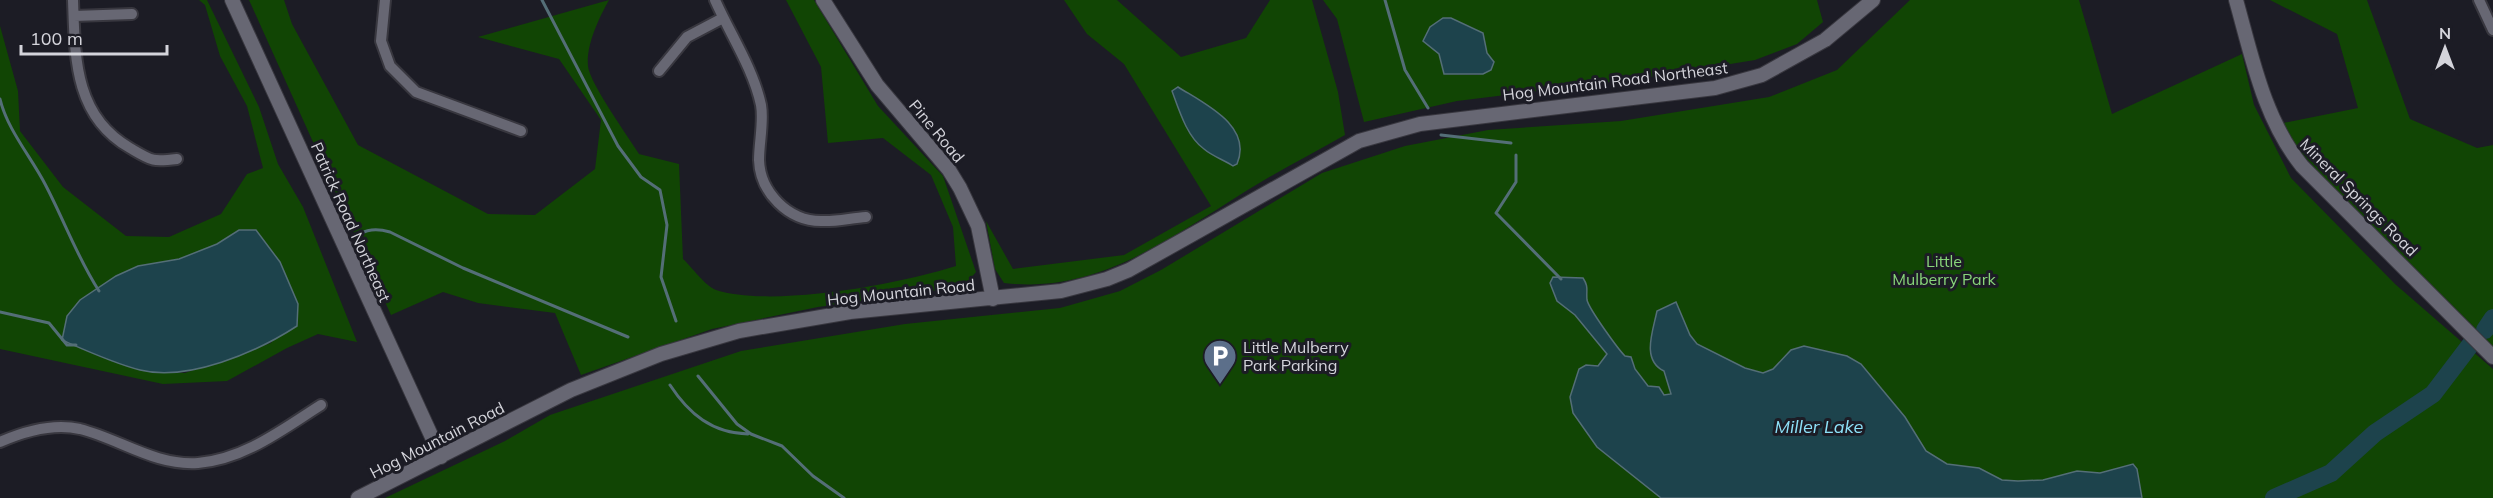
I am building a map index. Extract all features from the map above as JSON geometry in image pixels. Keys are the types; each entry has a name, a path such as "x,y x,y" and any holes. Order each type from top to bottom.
{"street":[{"path":"73,0 77,72 91,111 114,139 153,162 177,159"},
{"name":"Patrick Road Northeast","path":"232,0 441,456"},
{"path":"385,0 381,41 390,66 416,92 521,131"},
{"path":"715,0 755,83 761,107 759,162 765,186 780,206 799,217 819,222 866,217"},
{"name":"Pine Road","path":"823,0 877,85 949,170 960,188 978,226 993,299"},
{"name":"Mineral Springs Road","path":"2236,0 2271,118 2284,144 2310,175 2493,357"},
{"path":"2479,0 2493,30"},
{"name":"Hog Mountain Road Northeast","path":"1445,120 1715,88 1762,75 1825,40 1867,2"},
{"path":"74,16 132,14"},
{"path":"659,71 687,37 723,18"},
{"name":"Hog Mountain Road","path":"358,498 614,371 739,331 850,312 993,299 1083,287 1129,270 1359,141 1420,124 1445,120"},
{"path":"0,442 36,429 80,429 164,461 197,463 229,458 321,405"}],"green space":[{"path":"199,0 207,0 259,107 278,164 303,207 357,342 318,334 227,381 163,384 0,349 0,26 18,91 20,131 63,187 126,236 169,237 221,214 247,174 263,168 247,106 220,56 205,5","holes":["238,230 256,230 280,262 298,304 271,343 185,373 142,370 101,357 62,340 138,266 179,259 217,244"]},
{"path":"249,0 284,0 292,24 358,145 488,214 535,215 595,169 601,120 559,59 478,37 609,0 591,41 588,58 590,74 639,154 679,164 683,259 707,285 716,290 740,295 802,295 836,292 902,280 956,266 953,227 931,175 883,138 828,143 821,67 786,0 814,0 878,106 943,176 976,272 963,287 818,307 712,329 581,375 555,313 478,303 443,292 391,315"},
{"path":"1064,0 1117,0 1181,57 1246,38 1270,0 1312,0 1338,92 1345,135 1261,182 1140,255 1108,269 1075,279 1040,284 1004,283 995,269 986,221 1013,269 1124,255 1211,206 1124,64 1087,34"},
{"path":"1323,0 1817,0 1823,22 1797,44 1755,60 1644,78 1457,101 1364,122 1337,19","holes":["1455,20 1483,33 1487,53 1494,61 1479,75 1444,74 1439,54 1435,50"]},
{"name":"Little Mulberry Park","path":"1910,0 2079,0 2112,114 2242,54 2254,105 2291,178 2395,284 2493,369 2493,498 385,498 505,441 550,415 741,351 905,324 1060,308 1120,291 1161,270 1322,173 1405,146 1488,130 1621,121 1769,97 1837,70"},
{"path":"2270,0 2367,0 2410,119 2477,148 2493,145 2493,347 2395,254 2295,146 2283,123 2358,108 2337,34"}],"water":[{"path":"1443,18 1451,18 1483,33 1487,53 1494,62 1491,70 1483,74 1444,74 1439,54 1423,41 1430,27"},
{"path":"1178,87 1213,109 1232,127 1238,138 1240,150 1237,164 1233,166 1211,154 1193,138 1184,123 1172,91"},
{"path":"239,230 256,230 280,262 298,304 297,326 281,336 222,362 179,372 159,373 140,370 110,360 62,340 67,316 80,300 116,276 138,266 179,259 217,244"},
{"name":"Miller Lake","path":"1553,277 1583,278 1587,286 1589,305 1604,329 1625,356 1631,357 1635,369 1648,386 1659,387 1664,395 1671,394 1664,371 1653,360 1651,336 1657,311 1676,302 1690,335 1697,344 1745,368 1763,373 1773,369 1791,350 1804,346 1847,356 1861,364 1905,417 1926,451 1947,464 1979,468 2002,480 2018,481 2043,480 2077,471 2100,473 2133,464 2137,469 2142,498 1661,498 1597,447 1573,413 1570,397 1579,369 1586,365 1598,366 1607,354 1575,315 1557,301 1550,283"}],"waterway":[{"path":"542,0 618,146 641,177 660,190 667,225 661,277 676,321"},
{"path":"1385,0 1405,70 1428,108"},
{"path":"0,99 8,121 45,184 99,291"},
{"path":"1441,135 1511,143"},
{"path":"1516,155 1516,182 1496,213 1561,279"},
{"path":"354,237 372,230 390,232 463,268 628,337"},
{"path":"0,312 49,323 67,345 76,345"},
{"path":"2485,330 2493,318"},
{"path":"2274,498 2331,473 2375,433 2433,394 2471,344"},
{"path":"698,376 737,424 751,434 782,446 813,476 844,498"},
{"path":"670,385 685,405 703,420 723,430 748,434"}],"place":[{"name":"Little Mulberry Park Parking","path":"1220,385"}]}
